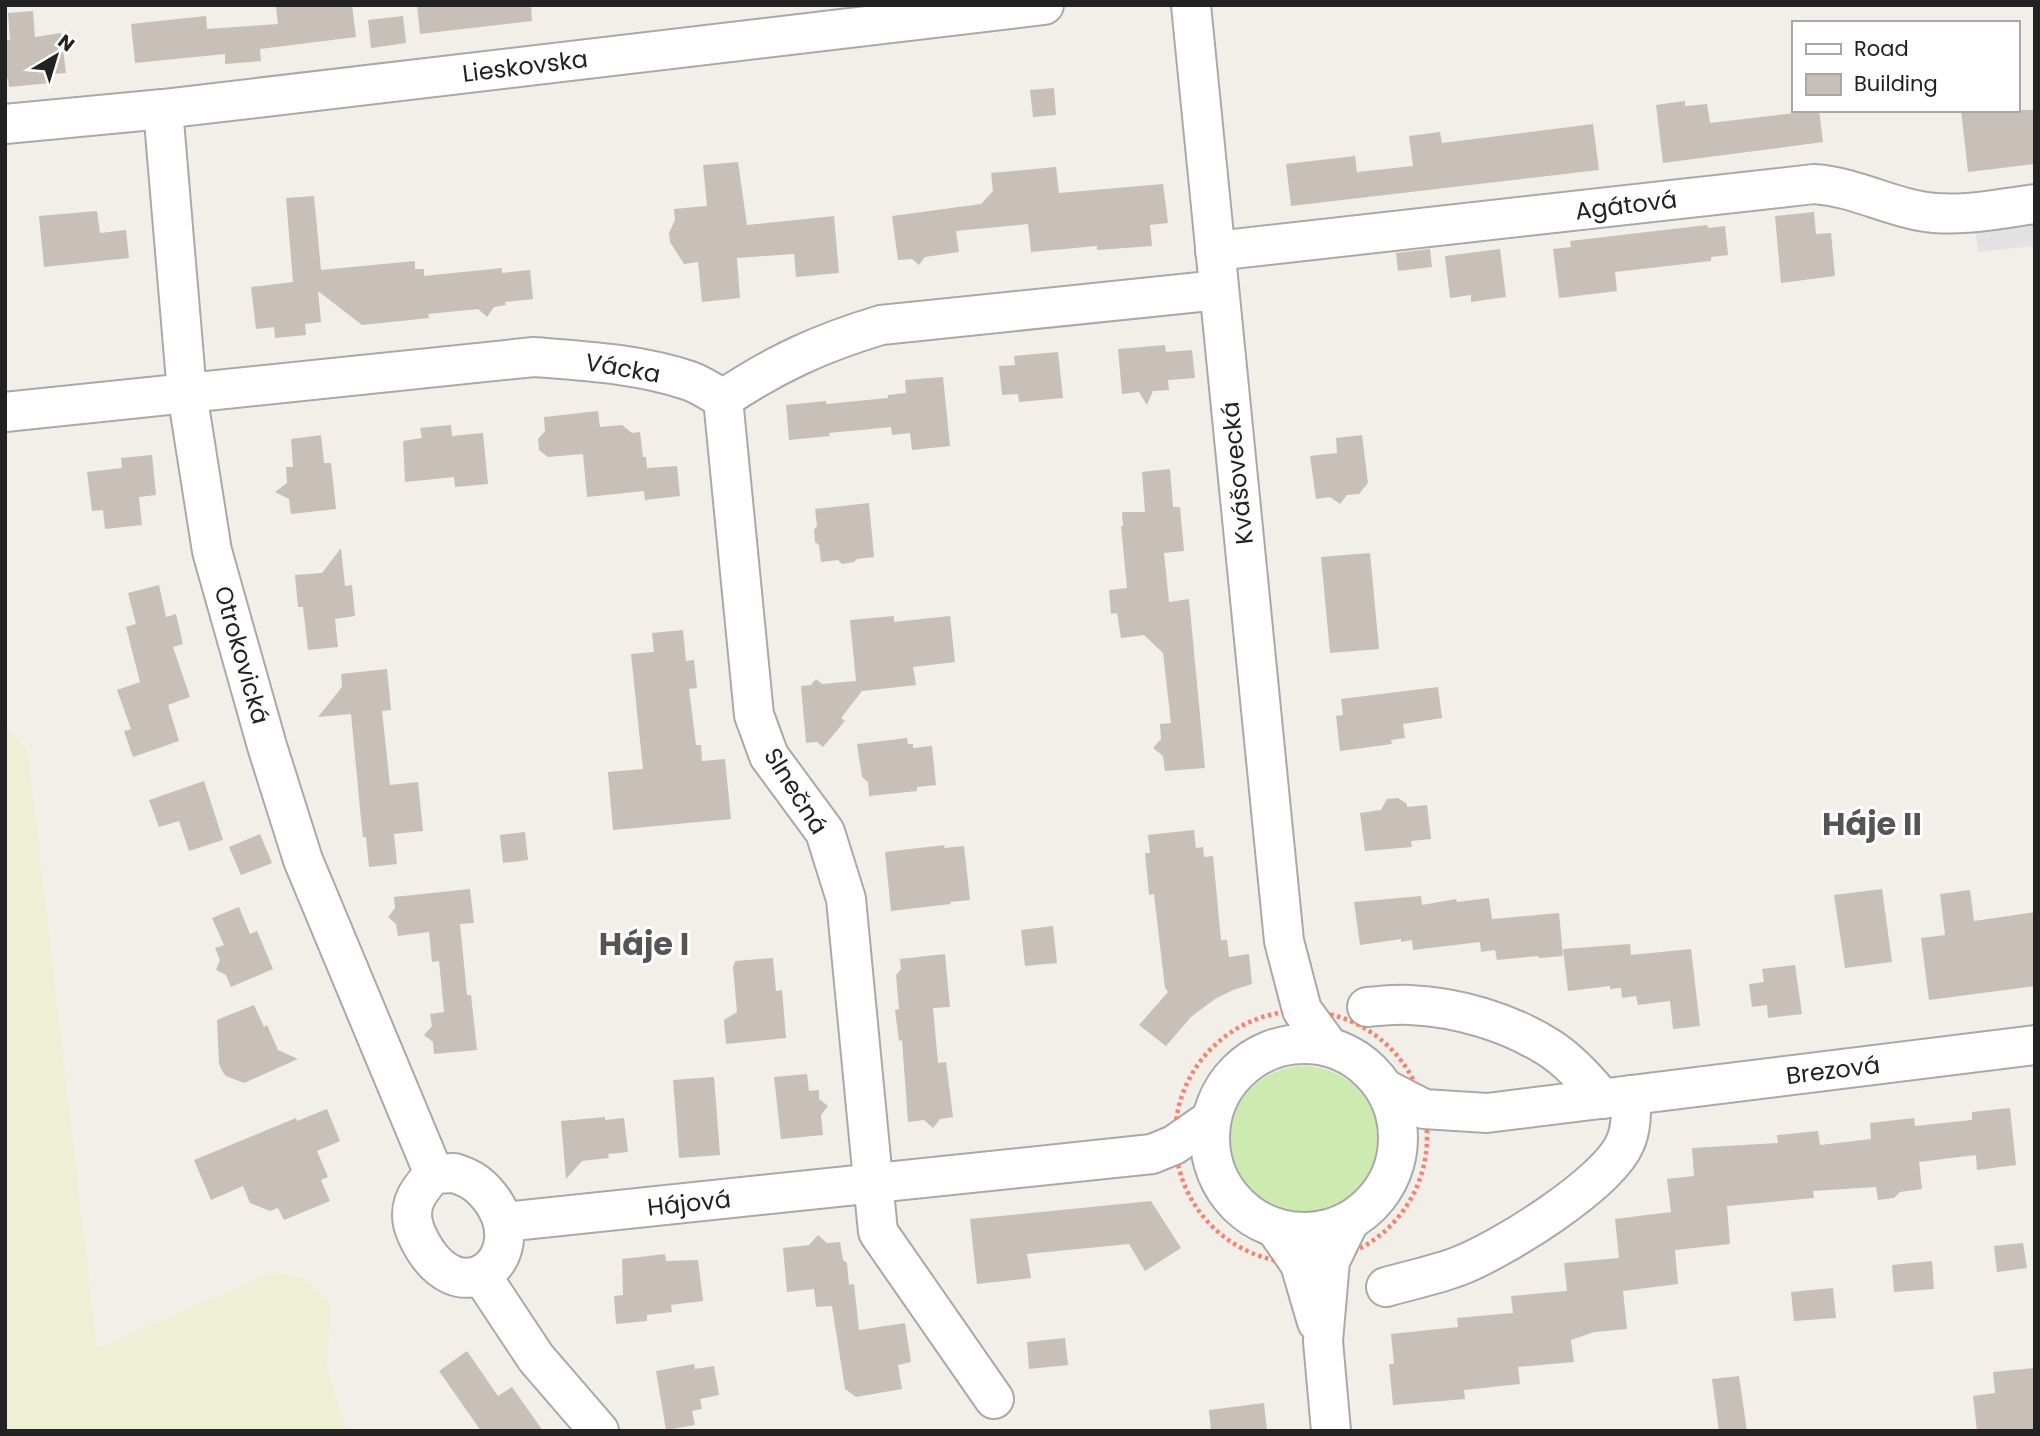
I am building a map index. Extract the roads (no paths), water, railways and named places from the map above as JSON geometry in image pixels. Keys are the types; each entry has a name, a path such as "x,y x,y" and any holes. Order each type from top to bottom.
{"street":[{"name":"Lieskovska","path":"5,124 163,109 1044,5"},
{"name":"Kvášovecká","path":"1191,5 1290,1011 1264,1052"},
{"name":"Otrokovická","path":"163,109 187,393 212,551 299,848 434,1174"},
{"name":"Agátová","path":"1215,251 1806,184 1845,188 1903,208 1924,212 1965,212 2035,204"},
{"path":"723,399 762,373 833,340 881,325 1219,290"},
{"name":"Vácka","path":"5,412 534,357 585,361 642,370 692,382 723,399"},
{"name":"Slnečná","path":"723,399 754,715 769,756 825,832 846,899 873,1183"},
{"path":"1367,1007 1410,1005 1454,1010 1507,1026 1549,1048 1580,1073 1617,1097 1630,1125 1625,1144 1592,1182 1553,1213 1491,1252 1457,1267 1386,1287"},
{"path":"1290,1011 1329,1047"},
{"path":"1349,1222 1326,1231 1301,1233 1276,1229 1254,1219 1235,1204 1220,1184 1212,1164 1209,1142 1210,1120 1221,1091 1240,1068 1264,1052 1296,1044 1329,1047 1351,1056 1370,1071 1385,1089 1395,1112 1399,1137 1396,1162"},
{"name":"Brezová","path":"1385,1089 1426,1123 2035,1045"},
{"name":"Hájová","path":"504,1222 1168,1154 1210,1120"},
{"path":"1315,1262 1349,1222 1370,1206 1386,1186 1396,1162 1426,1123"},
{"path":"1168,1154 1220,1184"},
{"path":"454,1173 471,1178 485,1191 504,1222 505,1238 501,1253 489,1269 481,1275 469,1278 453,1277 440,1269 429,1258 410,1220 413,1202 422,1186 434,1174 454,1173"},
{"path":"873,1183 878,1232 994,1399"},
{"path":"1276,1229 1315,1262 1331,1431"},
{"path":"481,1275 536,1357 599,1431"}],"district":[{"name":"Háje II","path":"1872,823"},
{"name":"Háje I","path":"644,943"}]}
